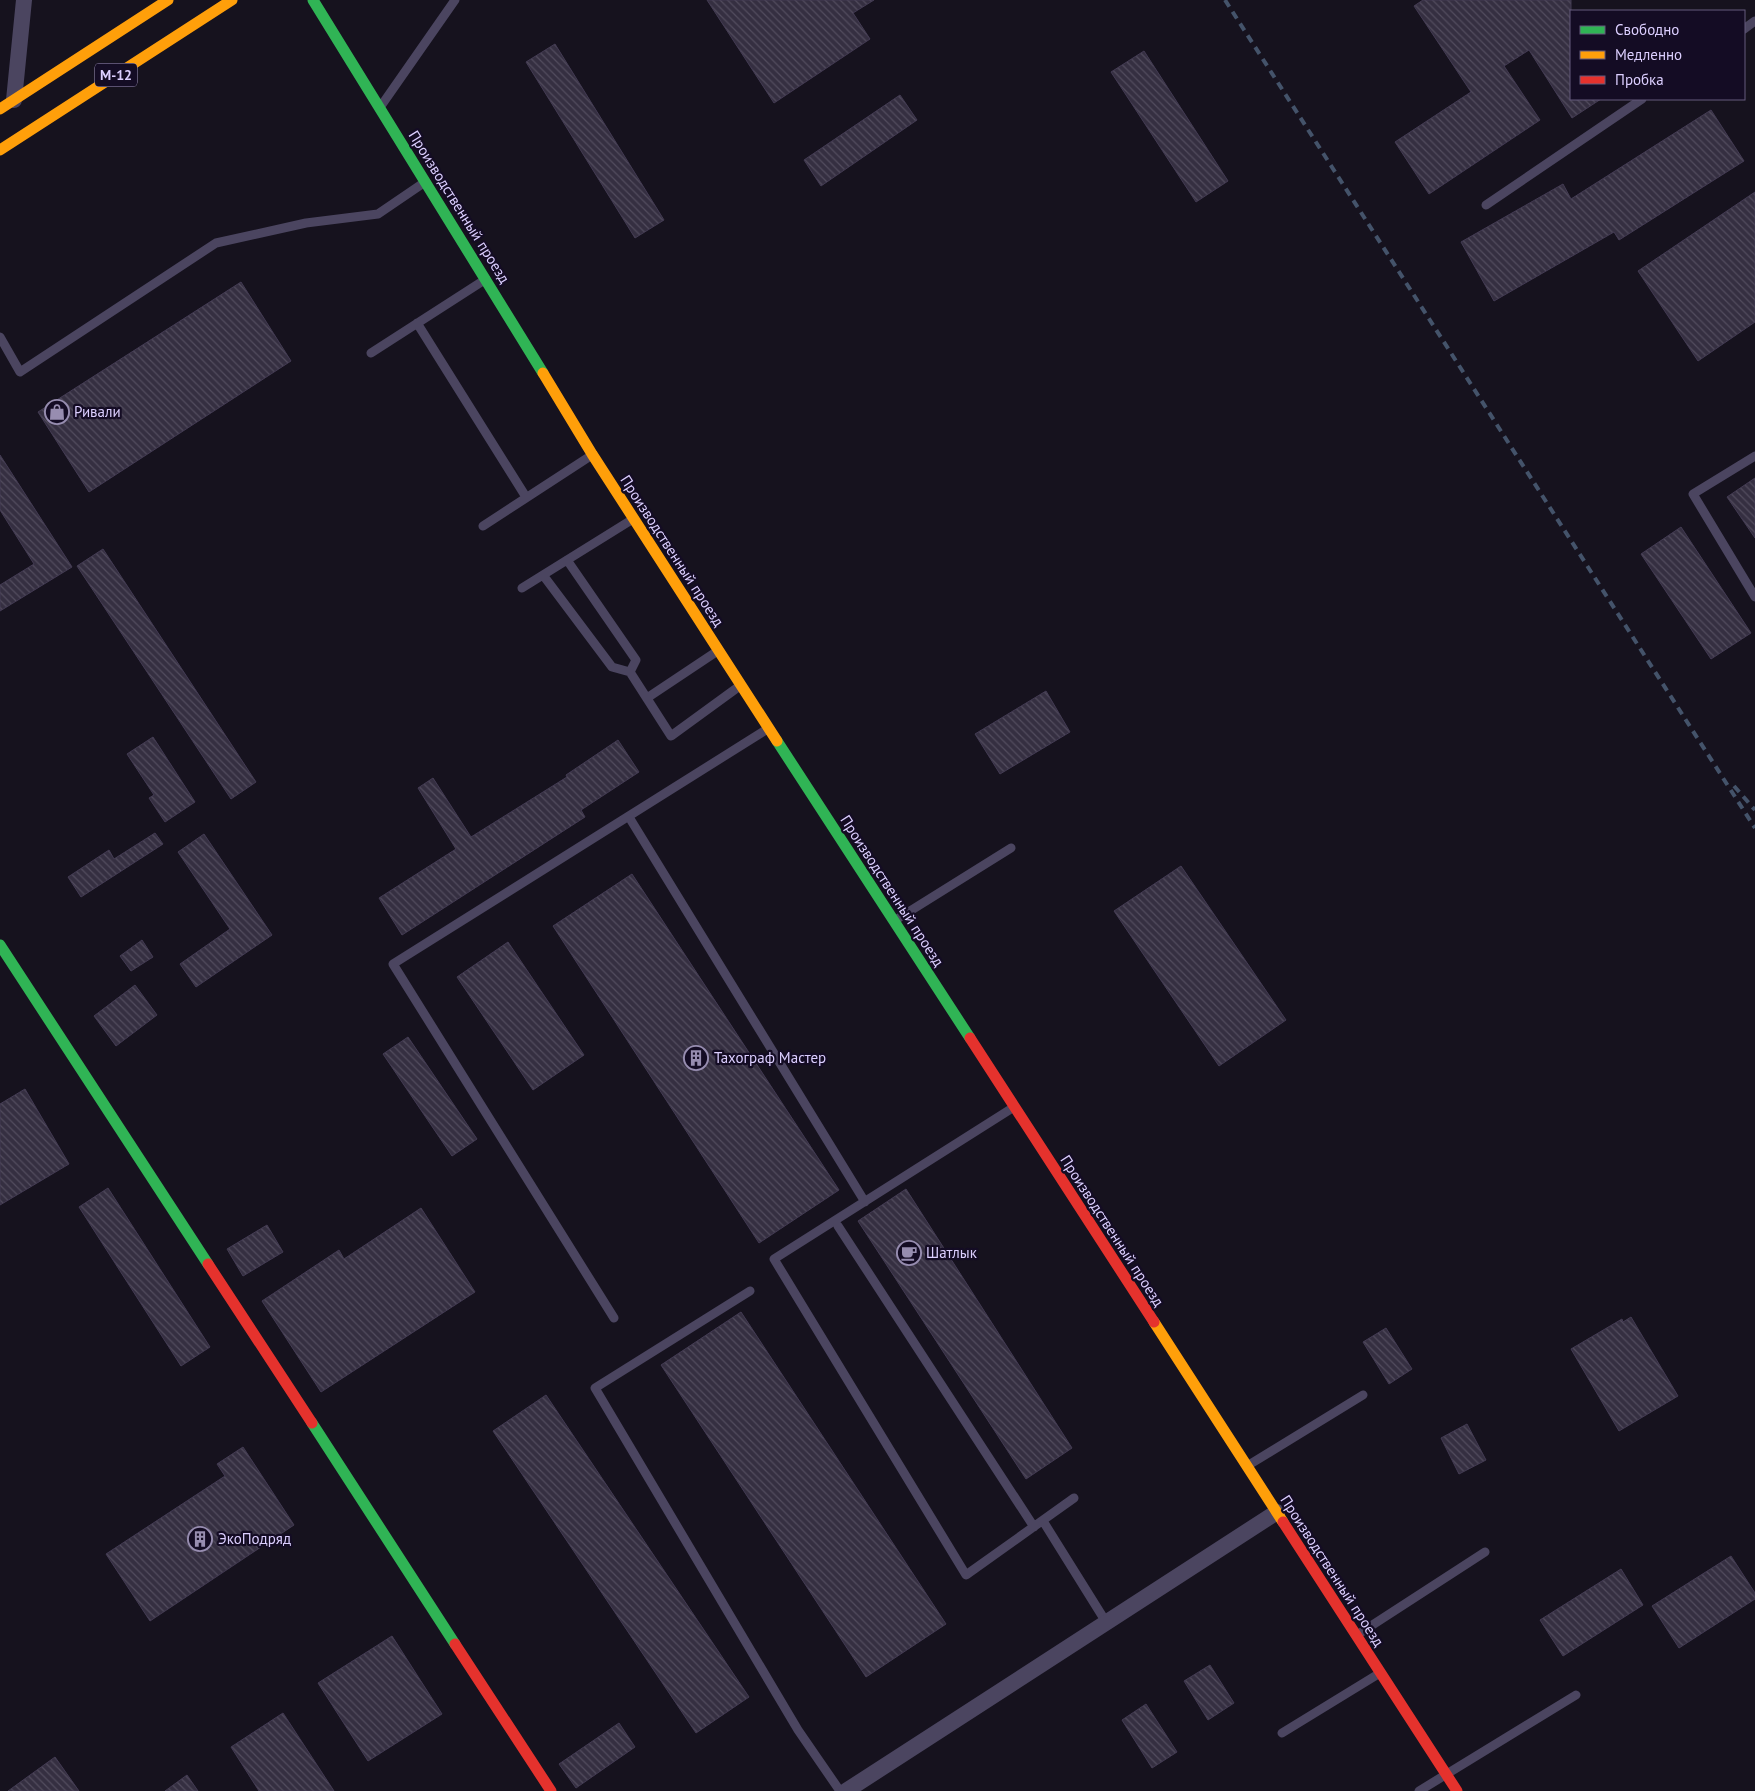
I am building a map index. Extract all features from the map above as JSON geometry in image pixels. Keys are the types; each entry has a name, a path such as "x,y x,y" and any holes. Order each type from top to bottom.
{"street":[{"path":"7,104 24,0"},
{"name":"М-12","path":"7,104 168,0"},
{"name":"М-12","path":"0,150 232,0"},
{"name":"Производственный проезд","path":"312,0 486,278 592,454 1457,1791"},
{"path":"0,945 551,1791"},
{"path":"846,1791 1277,1512"}],"lane":[{"path":"380,108 455,0"},
{"path":"1486,206 1641,100"},
{"path":"0,337 20,372 216,243 306,223 378,214 426,182"},
{"path":"371,352 486,278"},
{"path":"417,323 526,498"},
{"path":"483,526 592,454"},
{"path":"1755,456 1693,494 1755,597"},
{"path":"522,588 634,519"},
{"path":"567,560 636,660 630,672"},
{"path":"543,575 612,667 630,672 671,736 741,684"},
{"path":"647,698 719,650"},
{"path":"614,1318 394,964 769,728"},
{"path":"629,817 865,1202"},
{"path":"894,921 1011,848"},
{"path":"1014,1106 774,1259 966,1574 1074,1498"},
{"path":"838,1226 1034,1527"},
{"path":"750,1291 594,1388 798,1730 840,1791"},
{"path":"1247,1466 1363,1395"},
{"path":"1043,1521 1106,1622"},
{"path":"1357,1636 1485,1552"},
{"path":"1282,1733 1380,1673"},
{"path":"1419,1791 1576,1695"}],"building":[{"path":"707,0 874,0 853,13 870,39 774,103"},
{"path":"1423,0 1571,0 1570,100 1599,100 1572,118 1529,50 1504,66 1540,120 1429,194 1395,142 1471,92 1414,6"},
{"path":"555,44 664,220 635,238 526,62"},
{"path":"1144,51 1228,181 1196,202 1111,72"},
{"path":"900,95 917,120 821,186 804,160"},
{"path":"1711,110 1744,161 1619,240 1614,232 1494,301 1461,242 1563,184 1571,199"},
{"path":"1755,192 1755,322 1698,361 1638,271"},
{"path":"241,282 291,361 89,492 38,412"},
{"path":"0,455 72,567 0,611 0,585 34,564 0,510"},
{"path":"1755,478 1755,538 1727,497"},
{"path":"1681,527 1751,633 1711,659 1641,554"},
{"path":"103,549 256,782 231,799 77,566"},
{"path":"1046,691 1070,732 1000,774 975,734"},
{"path":"153,737 195,802 165,822 149,798 154,795 127,754"},
{"path":"618,740 639,772 581,810 585,817 402,935 379,898 456,849 418,788 433,778 471,837 567,777 566,775"},
{"path":"155,833 163,844 81,897 68,877 109,850 114,859"},
{"path":"204,834 272,935 196,987 180,964 230,929 178,852"},
{"path":"1181,866 1286,1020 1219,1066 1114,911"},
{"name":"Тахограф Мастер","path":"632,874 839,1190 759,1243 553,926"},
{"path":"142,940 153,957 131,971 120,956"},
{"path":"508,942 584,1055 533,1090 457,977"},
{"path":"135,985 157,1015 116,1046 94,1016"},
{"path":"408,1037 477,1139 452,1156 383,1054"},
{"path":"25,1089 69,1164 0,1205 0,1104"},
{"path":"108,1188 210,1347 181,1366 79,1207"},
{"path":"906,1189 1072,1448 1026,1479 858,1221"},
{"path":"421,1208 475,1292 321,1392 262,1301 339,1250 344,1259"},
{"path":"267,1225 283,1252 243,1276 227,1249"},
{"path":"741,1312 946,1624 866,1677 661,1365"},
{"path":"1631,1317 1678,1396 1619,1431 1571,1349 1622,1319 1623,1322"},
{"path":"1386,1328 1412,1369 1389,1384 1363,1342"},
{"path":"546,1395 749,1697 696,1733 493,1431"},
{"path":"1467,1424 1486,1460 1459,1474 1441,1438"},
{"name":"ЭкоПодряд","path":"243,1447 294,1525 150,1621 106,1554 225,1476 217,1464"},
{"path":"1731,1556 1755,1593 1755,1599 1679,1648 1652,1606"},
{"path":"1621,1569 1643,1605 1563,1656 1540,1620"},
{"path":"392,1636 442,1714 368,1761 318,1683"},
{"path":"1210,1665 1234,1703 1208,1720 1184,1681"},
{"path":"1146,1704 1177,1752 1152,1768 1122,1720"},
{"path":"283,1713 334,1791 259,1791 231,1747"},
{"path":"619,1723 635,1747 576,1788 559,1764"},
{"path":"55,1757 79,1791 8,1791"},
{"path":"187,1775 198,1791 165,1791"}],"railway":[{"path":"1225,0 1755,828"},
{"path":"1734,786 1755,810"}],"traffic: fast":[{"path":"313,0 543,373"},
{"path":"777,741 970,1038"},
{"path":"0,945 208,1264"},
{"path":"312,1423 455,1644"}],"traffic: slow":[{"path":"0,109 168,0"},
{"path":"0,150 232,0"},
{"path":"543,373 592,454 777,741"},
{"path":"1154,1322 1283,1522"}],"traffic: jam":[{"path":"970,1038 1154,1322"},
{"path":"208,1264 312,1423"},
{"path":"1283,1522 1457,1791"},
{"path":"455,1644 551,1791"}],"place":[{"name":"Ривали","path":"57,412"},
{"name":"Тахограф Мастер","path":"696,1058"},
{"name":"Шатлык","path":"909,1253"},
{"name":"ЭкоПодряд","path":"200,1539"}]}
